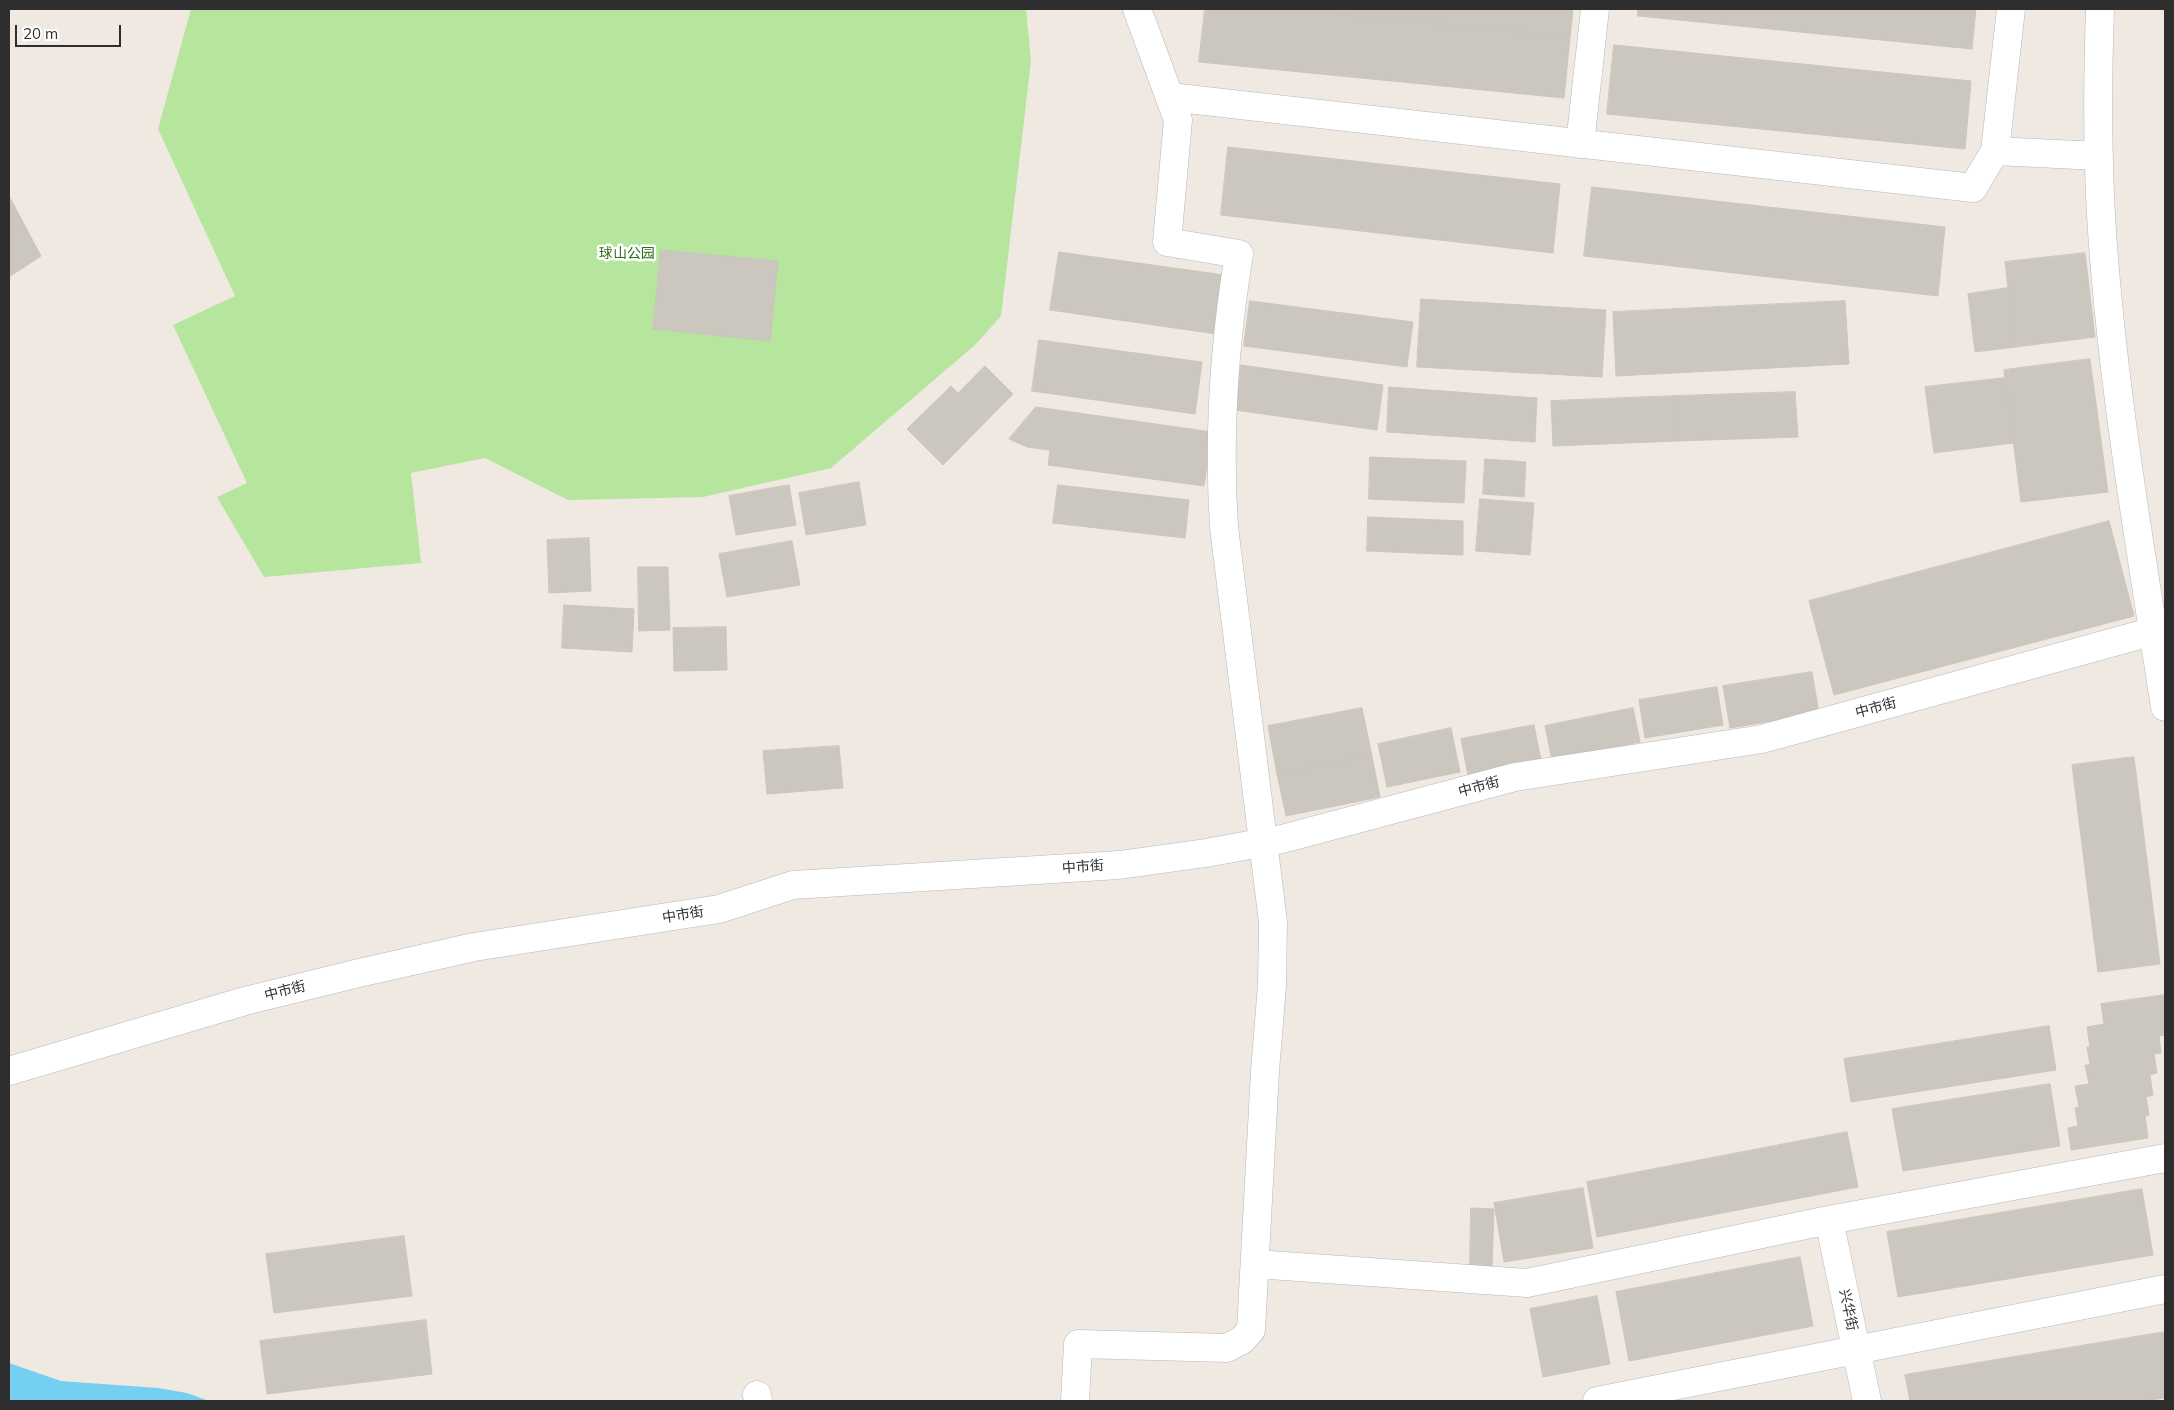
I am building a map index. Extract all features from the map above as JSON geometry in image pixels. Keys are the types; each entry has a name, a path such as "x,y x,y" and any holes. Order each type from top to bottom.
{"street":[{"path":"1075,1401 1078,1344 1227,1348 1242,1340 1251,1330 1265,1072 1272,985 1272,922 1224,527 1221,482 1223,375 1229,314 1239,254 1166,242 1178,120 1137,9"},
{"path":"1580,144 1595,9"},
{"path":"1170,98 1973,188 1995,151 2011,9"},
{"path":"2100,9 2098,82 2099,156 2104,258 2127,457 2159,630 2165,707"},
{"path":"1995,151 2099,156"},
{"name":"中市街","path":"9,1072 245,1001 474,947 719,909 793,885 1119,865 1261,843 1291,837 1516,777 1762,739 2159,630"},
{"path":"1255,1264 1527,1283 1829,1220 2165,1158"},
{"name":"兴华街","path":"1829,1220 1867,1401"},
{"path":"1597,1401 2165,1289"}],"green space":[{"name":"球山公园","path":"191,9 1026,9 1031,61 1001,316 975,345 831,468 703,497 568,500 485,458 411,473 421,563 264,577 217,497 247,483 173,325 235,296 158,129"}],"water":[{"path":"9,1363 61,1381 158,1388 187,1393 209,1401 9,1401"}],"building":[{"path":"1205,9 1288,9 1570,37 1564,98 1199,62"},
{"path":"1288,9 1573,9 1570,37"},
{"path":"1638,9 1976,9 1972,49 1638,16"},
{"path":"1614,45 1971,81 1965,149 1607,114"},
{"path":"1228,147 1560,184 1553,253 1221,215"},
{"path":"1592,187 1945,227 1938,296 1584,256"},
{"path":"9,196 41,256 9,277"},
{"path":"661,250 778,261 770,341 653,329"},
{"path":"1059,252 1224,275 1216,334 1050,310"},
{"path":"2085,253 2095,337 2015,347 2005,262"},
{"path":"2008,288 2015,347 1975,352 1968,294"},
{"path":"1421,299 1606,310 1602,377 1417,367"},
{"path":"1250,301 1413,322 1407,367 1244,346"},
{"path":"1845,301 1849,364 1616,376 1613,312"},
{"path":"1039,340 1202,362 1195,414 1032,391"},
{"path":"2090,359 2108,492 2021,502 2004,370"},
{"path":"1241,365 1383,385 1377,430 1235,410"},
{"path":"985,366 1013,394 943,465 907,429 951,386 958,393"},
{"path":"2005,378 2013,443 1934,453 1925,387"},
{"path":"1389,387 1537,398 1535,442 1387,432"},
{"path":"1795,392 1798,437 1677,441 1676,396"},
{"path":"1676,396 1677,441 1553,446 1551,401"},
{"path":"1036,407 1212,432 1204,486 1048,465 1050,450 1027,447 1009,439"},
{"path":"1370,457 1466,461 1464,503 1369,499"},
{"path":"1485,459 1526,462 1524,497 1483,494"},
{"path":"859,482 866,525 806,535 799,493"},
{"path":"789,485 796,525 736,535 729,496"},
{"path":"1058,485 1189,500 1185,538 1053,523"},
{"path":"1480,499 1534,503 1530,555 1476,551"},
{"path":"1368,517 1463,521 1463,555 1367,551"},
{"path":"2109,521 2134,616 1834,695 1809,601"},
{"path":"589,538 591,591 549,593 547,540"},
{"path":"792,541 800,585 727,597 719,554"},
{"path":"638,567 668,567 670,630 639,631"},
{"path":"564,605 634,609 632,652 562,648"},
{"path":"726,627 727,670 674,671 673,628"},
{"path":"1812,672 1819,713 1730,728 1723,686"},
{"path":"1717,687 1723,725 1645,738 1639,700"},
{"path":"1362,708 1372,756 1277,774 1268,726"},
{"path":"1633,708 1640,742 1552,760 1545,726"},
{"path":"1534,725 1541,760 1468,775 1461,739"},
{"path":"1451,728 1460,772 1387,787 1378,744"},
{"path":"839,746 843,788 767,794 763,751"},
{"path":"1372,756 1380,797 1286,816 1277,774"},
{"path":"2134,757 2160,964 2098,972 2072,765"},
{"path":"2165,995 2165,1035 2159,1036 2161,1053 2154,1054 2157,1073 2150,1075 2153,1095 2146,1097 2149,1115 2145,1116 2148,1138 2071,1150 2068,1128 2078,1126 2075,1108 2079,1107 2075,1086 2089,1084 2085,1065 2090,1065 2087,1047 2090,1047 2087,1027 2104,1024 2101,1004"},
{"path":"2049,1026 2056,1070 1851,1102 1844,1059"},
{"path":"2050,1084 2060,1146 1903,1171 1892,1109"},
{"path":"1847,1132 1858,1187 1597,1237 1587,1182"},
{"path":"1583,1188 1593,1248 1504,1262 1494,1203"},
{"path":"2142,1189 2153,1255 1898,1297 1887,1232"},
{"path":"1471,1208 1494,1209 1492,1267 1470,1267"},
{"path":"404,1236 412,1296 274,1313 266,1254"},
{"path":"1800,1257 1813,1326 1629,1361 1616,1292"},
{"path":"1597,1296 1610,1364 1543,1377 1530,1309"},
{"path":"426,1320 432,1374 267,1394 260,1341"},
{"path":"2165,1332 2165,1398 2143,1401 1910,1401 1905,1375"}]}
